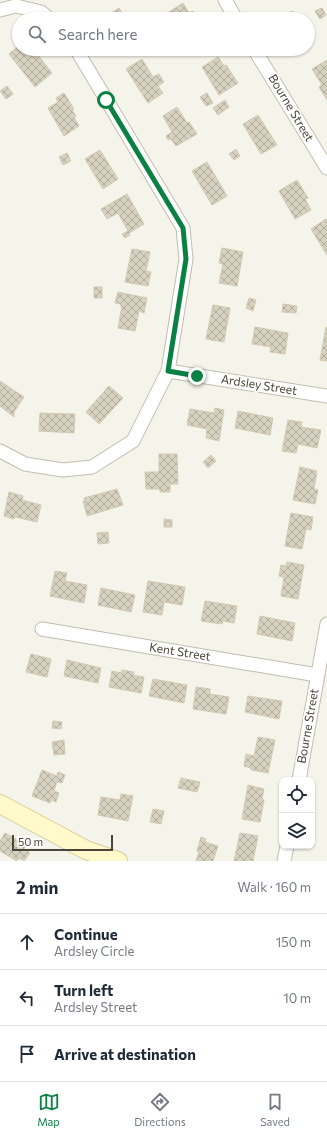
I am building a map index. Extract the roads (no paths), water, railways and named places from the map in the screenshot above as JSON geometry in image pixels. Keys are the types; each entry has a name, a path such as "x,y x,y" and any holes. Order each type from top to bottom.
{"main road":[{"path":"0,804 86,850 118,861"}],"street":[{"path":"225,0 232,12"},
{"path":"0,10 16,6 41,12"},
{"path":"0,451 25,464 63,470 92,467 133,441 168,371 186,259 183,228 80,56"},
{"name":"Bourne Street","path":"258,56 327,168"},
{"name":"Ardsley Street","path":"168,371 327,396"},
{"name":"Bourne Street","path":"300,777 327,624"},
{"name":"Kent Street","path":"42,629 317,675"},
{"path":"284,861 286,849"}]}
